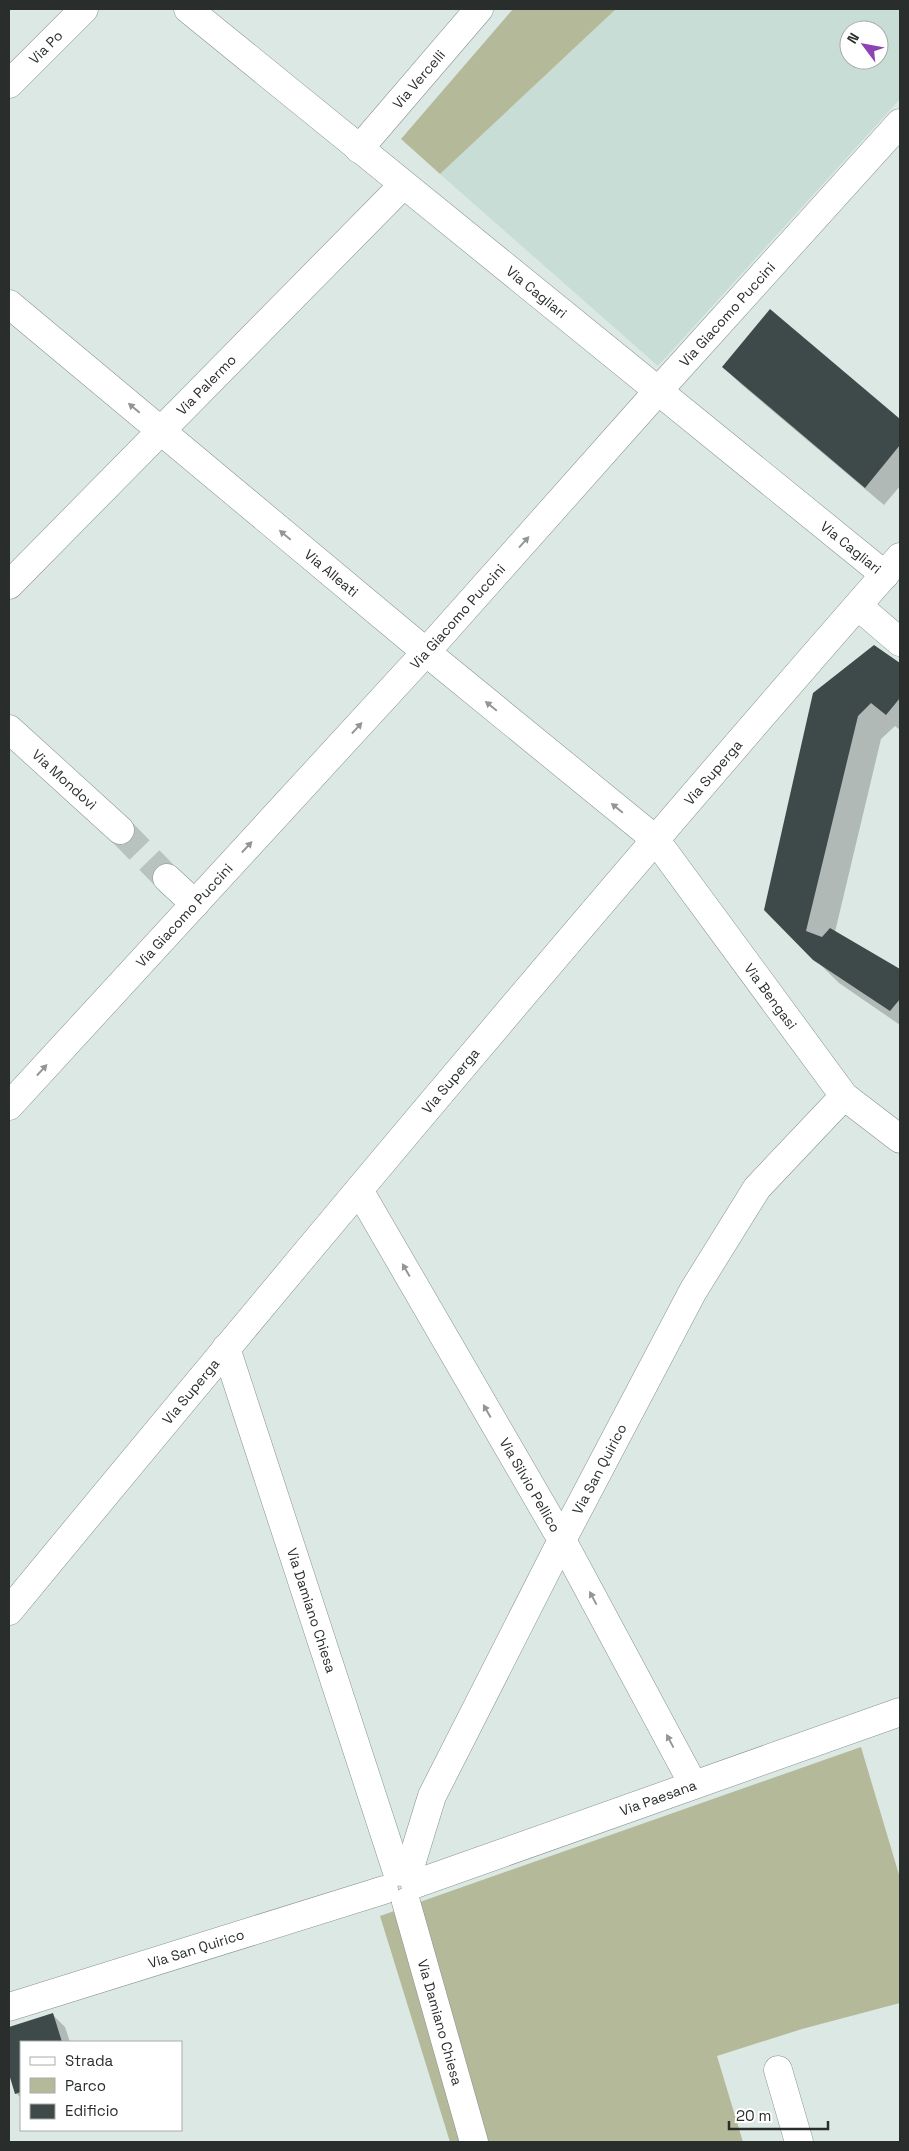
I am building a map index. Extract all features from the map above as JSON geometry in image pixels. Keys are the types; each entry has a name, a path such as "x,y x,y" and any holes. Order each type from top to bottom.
{"street":[{"name":"Via Po","path":"9,84 84,9"},
{"name":"Via Cagliari","path":"188,9 658,391 892,566"},
{"name":"Via Vercelli","path":"359,149 479,9"},
{"name":"Via Giacomo Puccini","path":"9,1106 426,652 900,123"},
{"name":"Via Palermo","path":"9,585 403,185"},
{"name":"Via Alleati","path":"9,304 426,652 655,839"},
{"name":"Via Superga","path":"9,1611 226,1348 655,839 892,566"},
{"path":"858,606 900,642"},
{"name":"Via Mondovì","path":"9,729 120,830"},
{"name":"Via Bengasi","path":"655,839 844,1096 900,1139"},
{"path":"166,878 195,904"},
{"name":"Via San Quirico","path":"9,2007 402,1884 432,1796 562,1540 693,1291 757,1188 844,1096"},
{"name":"Via Silvio Pellico","path":"359,1190 562,1540 693,1784"},
{"name":"Via Damiano Chiesa","path":"226,1348 402,1884 474,2142"},
{"name":"Via Paesana","path":"402,1884 900,1712"},
{"path":"778,2070 799,2142"}],"shaded area":[{"path":"616,9 900,9 900,99 658,366 440,174"}],"green space":[{"path":"513,9 616,9 440,174 401,139"},
{"path":"861,1747 900,1878 900,2003 802,2029 717,2056 743,2142 450,2142 380,1916"}],"building":[{"path":"770,309 900,419 900,445 865,488 722,367"},
{"path":"874,645 900,663 900,698 886,715 871,703 858,716 806,931 822,937 830,928 900,969 900,999 890,1011 813,960 764,910 813,693"},
{"path":"53,2013 62,2041 20,2041 20,2092 15,2094 9,2074 9,2027"}],"tunnel":[{"path":"120,830 167,878"}]}
